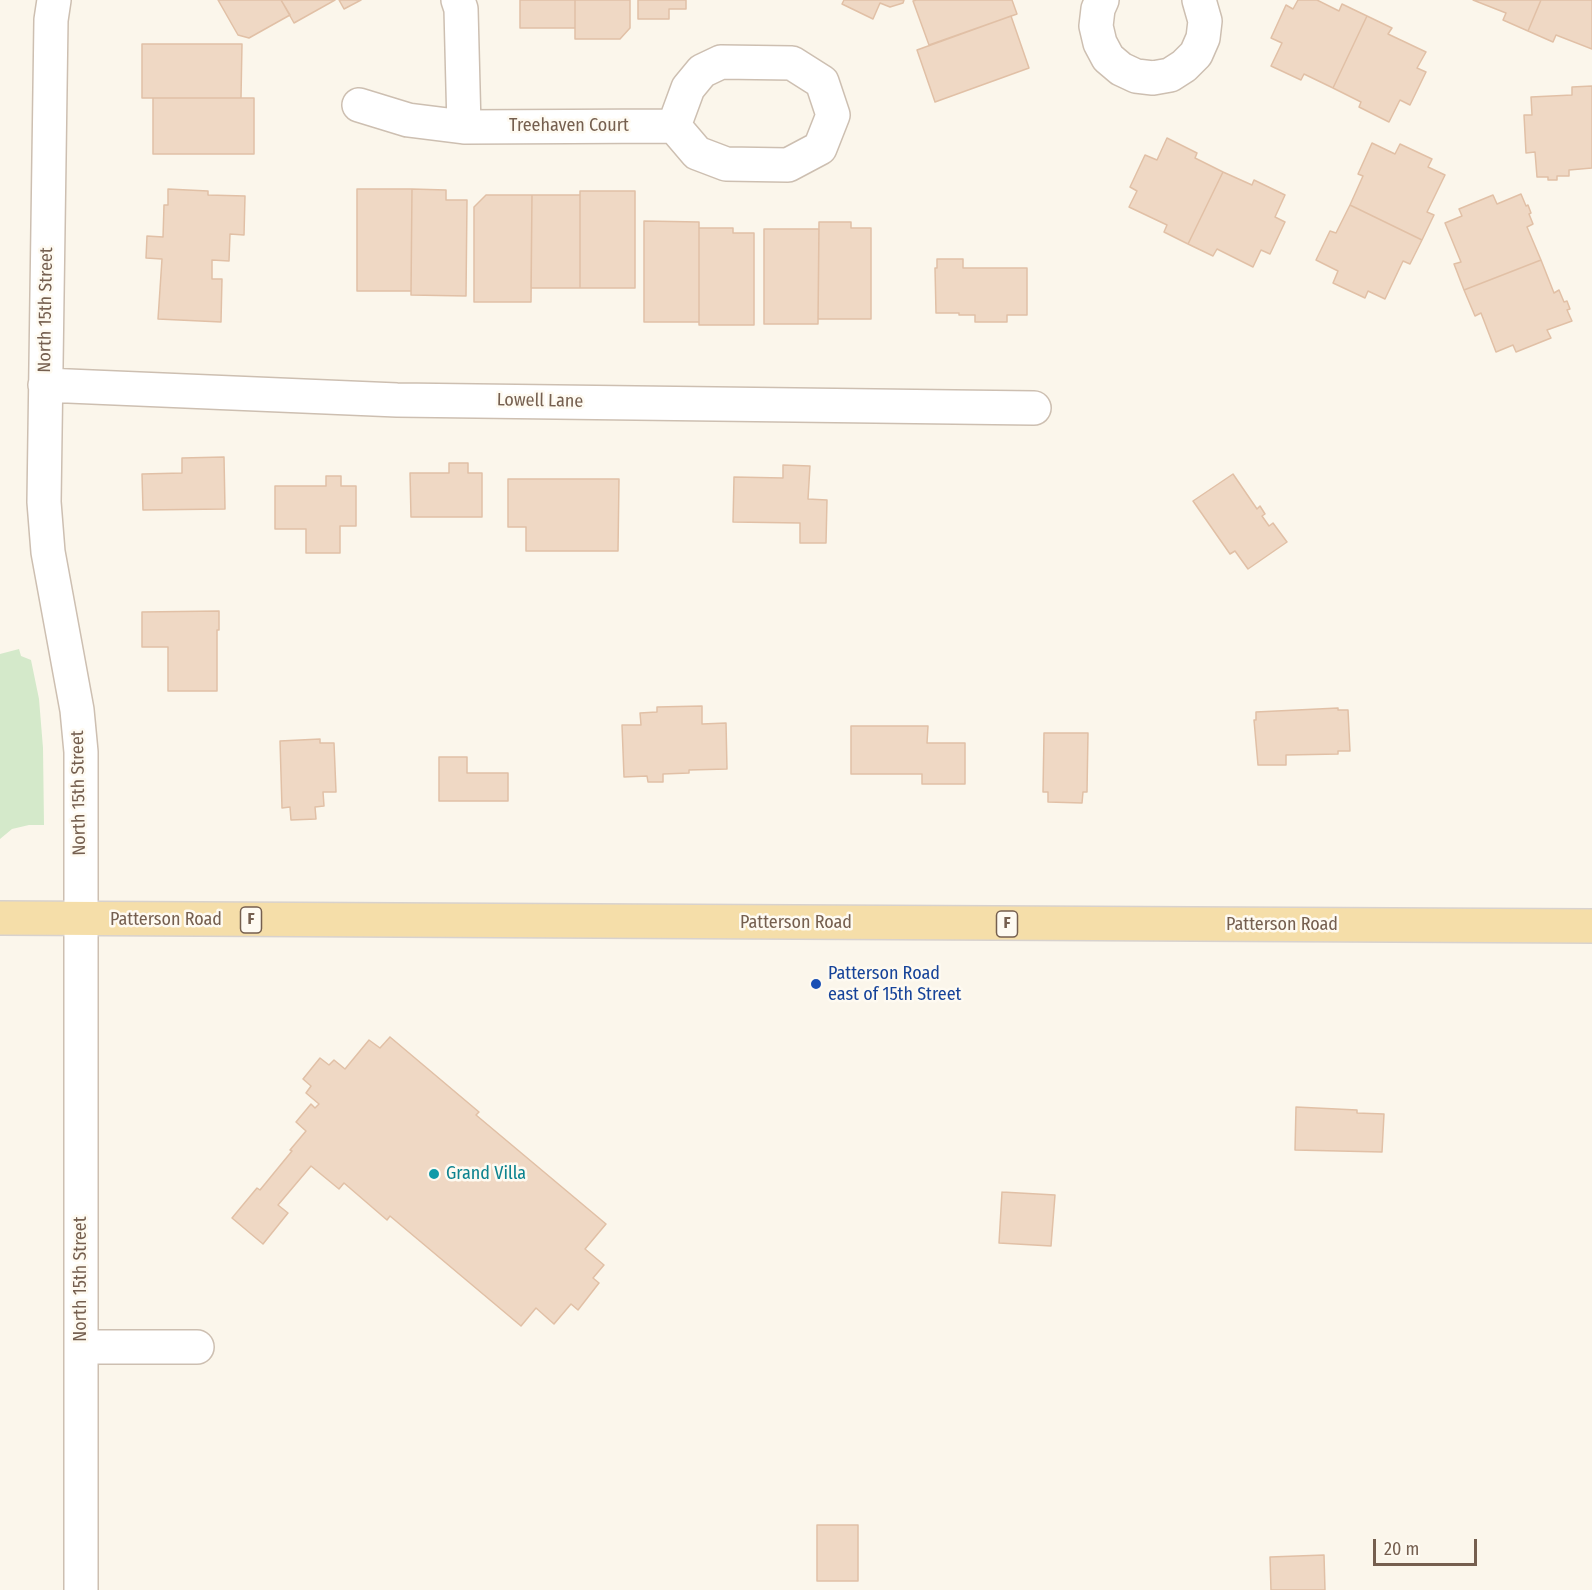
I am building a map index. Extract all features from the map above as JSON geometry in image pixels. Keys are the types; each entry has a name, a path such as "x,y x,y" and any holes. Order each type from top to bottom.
{"main road":[{"name":"Patterson Road","path":"0,918 1592,926"}],"street":[{"name":"North 15th Street","path":"54,0 51,20 44,502 48,552 77,710 81,752 81,1590"},
{"path":"458,0 461,9 464,127"},
{"path":"1102,0 1098,9 1096,26 1100,43 1108,58 1120,69 1136,76 1153,78 1170,75 1196,54 1203,38 1205,21 1199,0"},
{"path":"721,62 792,63 822,82 833,116 820,148 788,165 726,164 697,153 674,126 688,88 702,71 721,62"},
{"name":"Treehaven Court","path":"359,105 408,120 464,127 674,126"},
{"name":"Lowell Lane","path":"45,385 397,400 1034,408"},
{"path":"81,1347 197,1347"}],"green space":[{"path":"19,649 21,656 31,660 39,699 43,748 44,825 29,825 12,829 0,839 0,654"}],"building":[{"path":"218,0 281,0 290,15 249,38 238,35"},
{"path":"281,0 335,0 294,23"},
{"path":"339,0 361,0 344,9"},
{"path":"520,0 575,0 575,28 520,28"},
{"path":"575,0 630,0 630,28 620,39 575,39"},
{"path":"638,0 686,0 686,9 669,9 669,19 638,19"},
{"path":"844,0 904,0 903,3 890,7 880,3 873,19 842,4"},
{"path":"1012,0 1017,14 929,45 913,1"},
{"path":"1298,0 1317,0 1339,11 1342,4 1367,16 1333,88 1304,74 1301,80 1271,66 1282,43 1271,38 1286,5 1293,9"},
{"path":"1473,0 1541,0 1528,31 1503,20 1506,13"},
{"path":"1541,0 1592,0 1592,49 1556,35 1553,42 1528,31"},
{"path":"1011,16 1029,68 935,102 917,50"},
{"path":"1367,16 1392,28 1388,34 1426,52 1417,68 1426,72 1410,105 1400,100 1389,122 1359,107 1361,102 1333,88"},
{"path":"142,44 242,44 241,98 142,98"},
{"path":"1592,86 1592,168 1569,170 1569,176 1557,176 1557,180 1537,177 1535,152 1526,153 1524,115 1532,115 1531,97 1572,95 1572,87"},
{"path":"153,98 254,98 254,154 153,154"},
{"path":"1167,138 1197,153 1195,158 1223,172 1188,244 1164,232 1167,225 1129,207 1137,191 1130,187 1145,155 1157,160"},
{"path":"1372,143 1395,154 1400,144 1432,159 1428,167 1445,175 1427,212 1434,215 1422,240 1350,205 1363,176 1358,174"},
{"path":"1223,172 1252,185 1254,180 1285,195 1275,217 1285,222 1270,254 1261,250 1253,267 1217,249 1213,256 1188,244"},
{"path":"168,189 208,191 208,195 245,196 244,235 230,234 229,261 212,260 212,279 222,279 221,322 158,319 162,259 146,258 147,236 163,237 164,205 168,205"},
{"path":"357,189 412,189 411,291 357,291"},
{"path":"412,189 446,190 446,200 467,200 466,296 411,295"},
{"path":"580,191 635,191 635,288 580,288"},
{"path":"1521,194 1531,213 1529,214 1533,224 1527,227 1541,260 1464,290 1454,264 1461,262 1445,223 1462,216 1459,209 1493,195 1497,204"},
{"path":"486,195 532,195 531,302 474,302 474,207"},
{"path":"532,195 580,195 580,288 531,288"},
{"path":"1350,205 1422,240 1410,264 1403,261 1385,299 1368,291 1365,298 1333,283 1338,271 1316,260 1330,231 1336,233"},
{"path":"644,221 699,222 699,322 644,322"},
{"path":"819,222 851,222 851,228 871,228 871,319 818,319"},
{"path":"699,228 733,228 733,233 754,233 754,325 699,325"},
{"path":"764,229 819,229 818,324 764,324"},
{"path":"937,259 963,259 963,268 1027,268 1027,315 1007,315 1007,322 975,322 975,315 936,313 935,268 937,268"},
{"path":"1541,260 1554,293 1559,290 1564,302 1567,301 1570,309 1567,310 1572,321 1547,330 1551,338 1516,352 1513,345 1496,352 1481,313 1475,316 1464,290"},
{"path":"224,457 225,509 143,510 142,474 182,473 182,458"},
{"path":"449,463 468,463 468,473 482,473 482,517 411,517 410,473 449,473"},
{"path":"783,465 810,466 808,499 827,500 826,543 800,543 800,523 733,522 734,477 783,478"},
{"path":"1233,474 1257,509 1260,506 1265,514 1262,516 1269,526 1273,523 1287,542 1248,569 1235,551 1230,554 1193,501"},
{"path":"326,476 341,476 341,486 356,486 356,526 340,526 340,553 306,553 306,529 275,529 275,486 326,486"},
{"path":"508,479 619,479 618,551 526,551 526,527 508,527"},
{"path":"219,611 217,691 168,691 168,647 142,647 142,612"},
{"path":"702,706 702,724 726,723 727,769 689,770 689,773 663,774 663,782 648,782 647,776 624,777 622,725 641,725 640,713 657,712 657,707"},
{"path":"1338,708 1338,710 1348,710 1350,751 1338,751 1338,754 1286,755 1286,765 1258,765 1254,720 1256,720 1256,712"},
{"path":"851,726 928,726 927,743 965,743 965,784 922,784 922,774 851,774"},
{"path":"1044,733 1088,733 1087,792 1083,792 1082,803 1048,802 1048,792 1043,792"},
{"path":"320,739 320,743 334,743 336,792 323,792 324,806 315,807 316,819 291,820 290,807 282,808 280,741"},
{"path":"439,757 467,757 467,773 508,773 508,801 439,801"},
{"name":"Grand Villa","path":"390,1037 479,1112 476,1115 606,1224 585,1249 604,1265 593,1278 599,1283 578,1310 571,1304 554,1324 536,1308 521,1326 390,1216 387,1220 344,1183 339,1189 311,1166 278,1205 288,1213 263,1244 232,1218 257,1188 260,1190 306,1131 296,1122 311,1104 315,1108 319,1104 306,1093 311,1086 303,1079 320,1058 329,1065 334,1060 345,1069 369,1040 380,1048"},
{"path":"1296,1107 1357,1110 1357,1113 1384,1114 1382,1152 1295,1150"},
{"path":"1002,1192 1055,1195 1051,1246 999,1243"},
{"path":"817,1525 858,1525 858,1581 817,1581"},
{"path":"1324,1555 1325,1590 1271,1590 1270,1557"}],"place":[{"name":"Patterson Road east of 15th Street","path":"816,984"},
{"name":"Grand Villa","path":"434,1174"}]}
